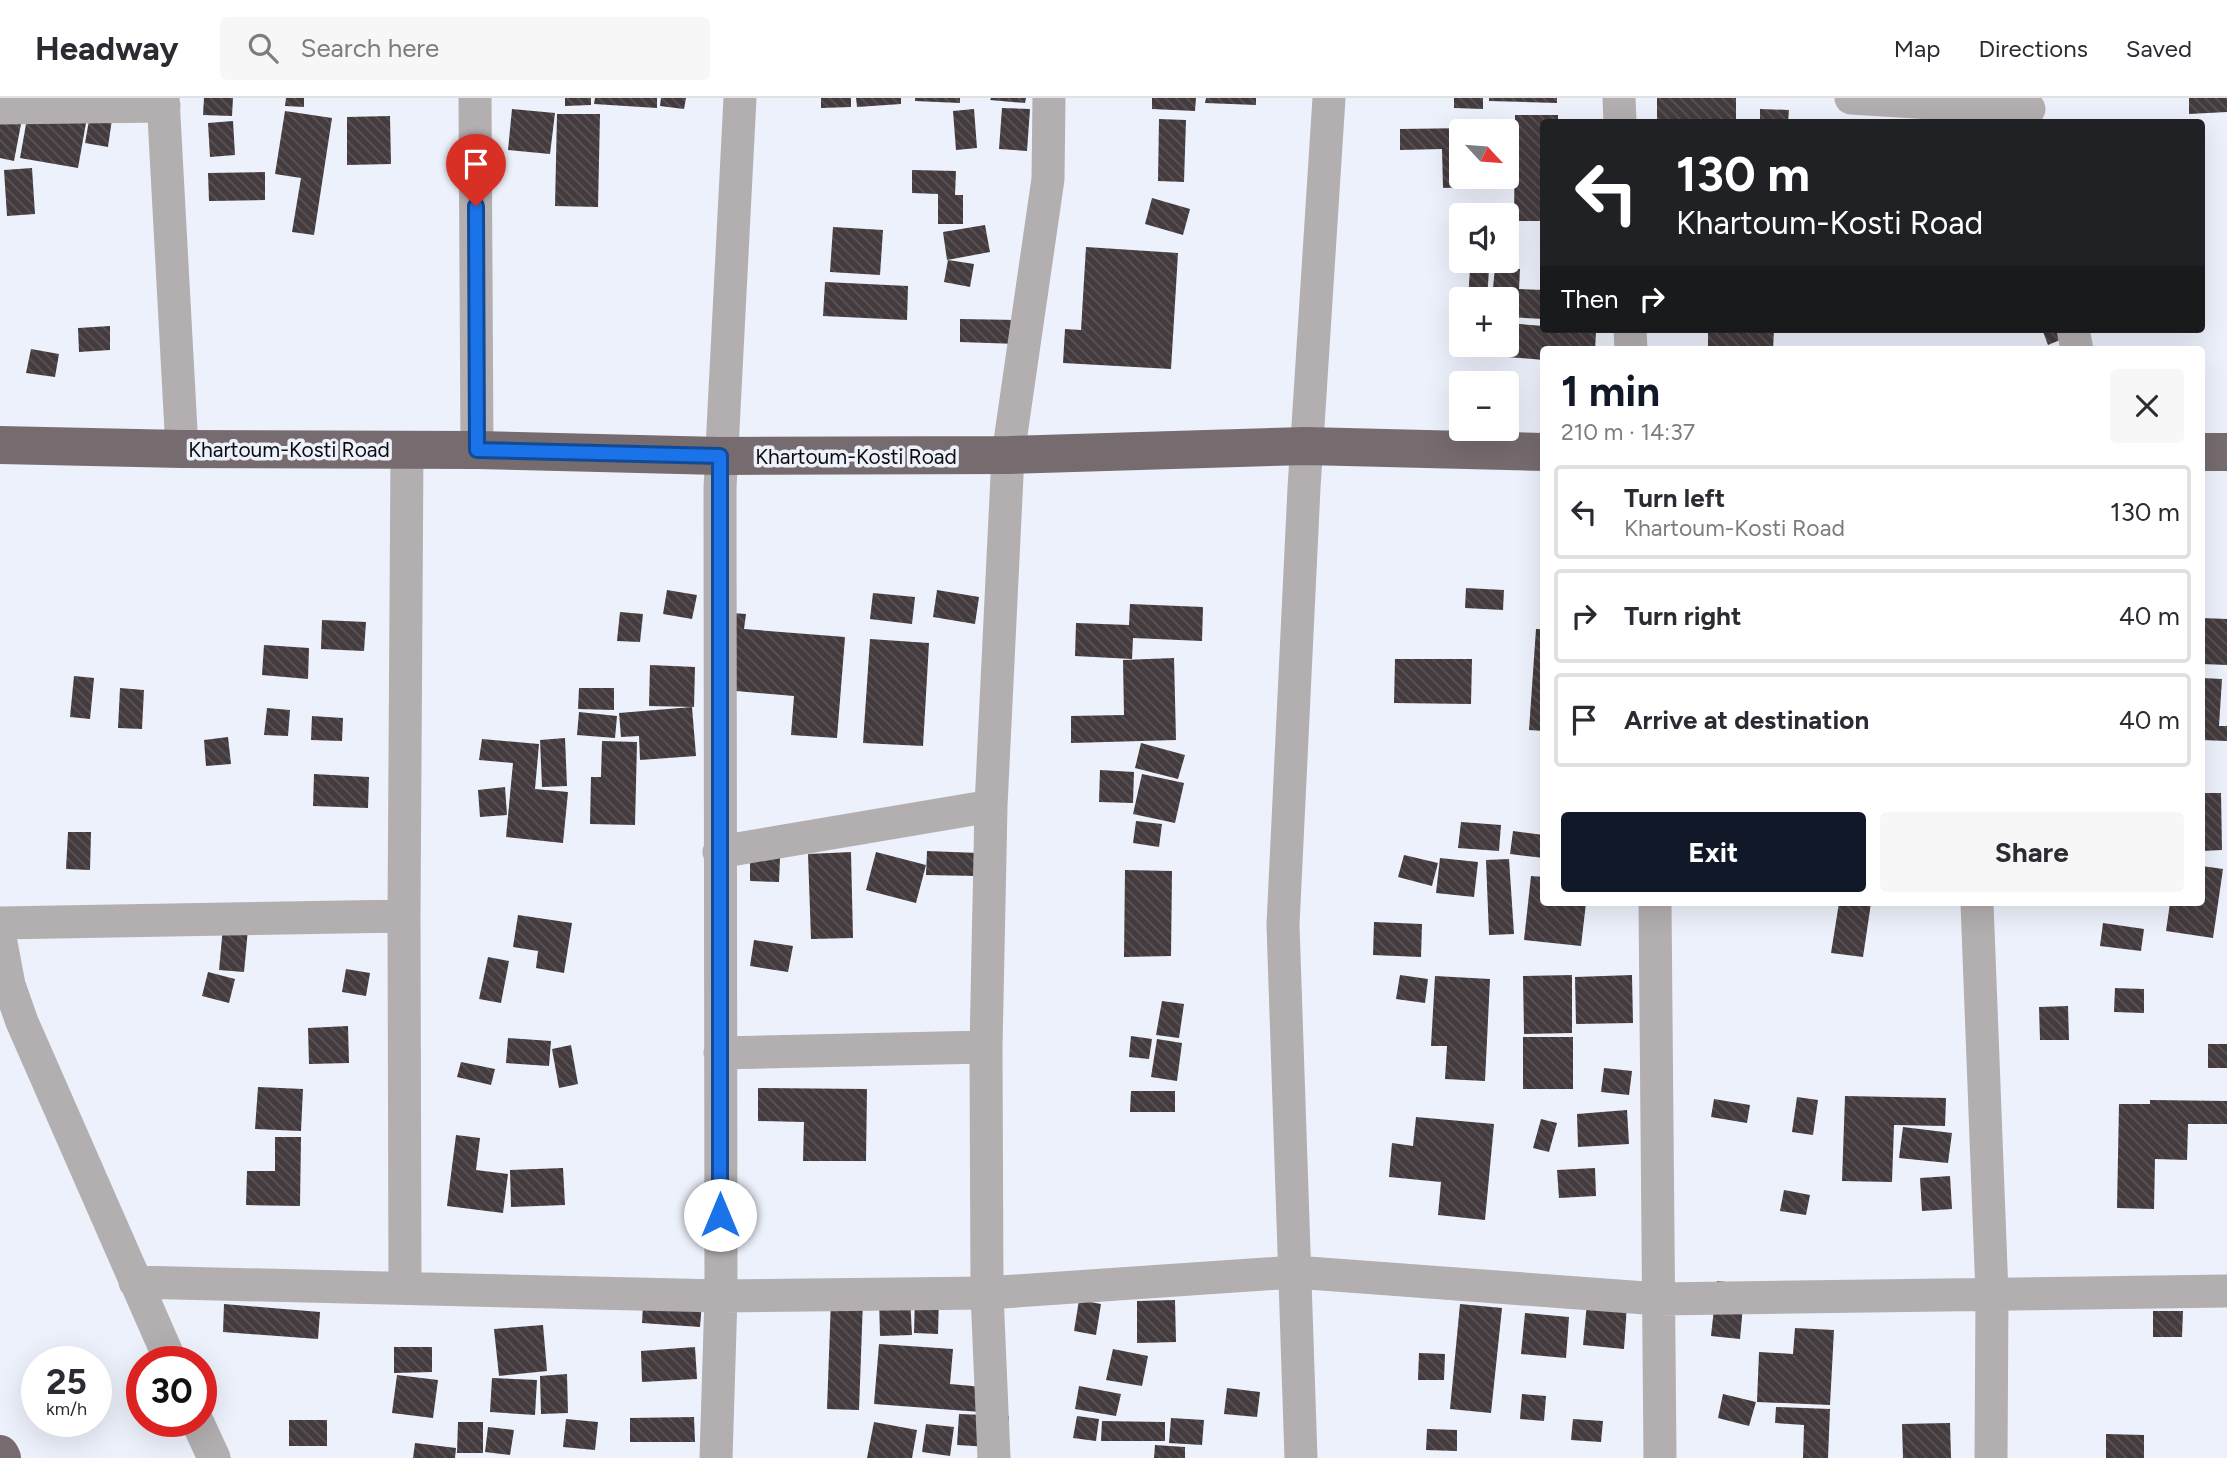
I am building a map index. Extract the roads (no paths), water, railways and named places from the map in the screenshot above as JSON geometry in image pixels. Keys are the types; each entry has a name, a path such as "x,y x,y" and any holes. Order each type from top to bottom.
{"highway":[{"name":"Khartoum-Kosti Road","path":"0,445 477,450 720,456 1008,455 1306,446 1540,452"},
{"path":"2205,452 2227,452"}],"street":[{"path":"475,98 477,450"},
{"path":"716,1458 721,1296 720,456 740,98"},
{"path":"994,1458 987,1293 986,1047 991,806 1008,455 1048,179 1049,98"},
{"path":"1301,1458 1283,925 1306,446 1329,98"},
{"path":"1619,98 1620,119"},
{"path":"1851,98 2029,110"},
{"path":"0,108 163,102 182,449"},
{"path":"405,1288 407,450"},
{"path":"719,852 991,806"},
{"path":"1655,906 1660,1458"},
{"path":"1977,906 1992,1294 1991,1458"},
{"path":"0,923 404,916"},
{"path":"0,937 9,985 22,1022 164,1346"},
{"path":"720,1053 986,1047"},
{"path":"135,1282 721,1296 987,1293 1295,1272 1659,1299 2227,1292"},
{"path":"204,1437 214,1458"}]}
